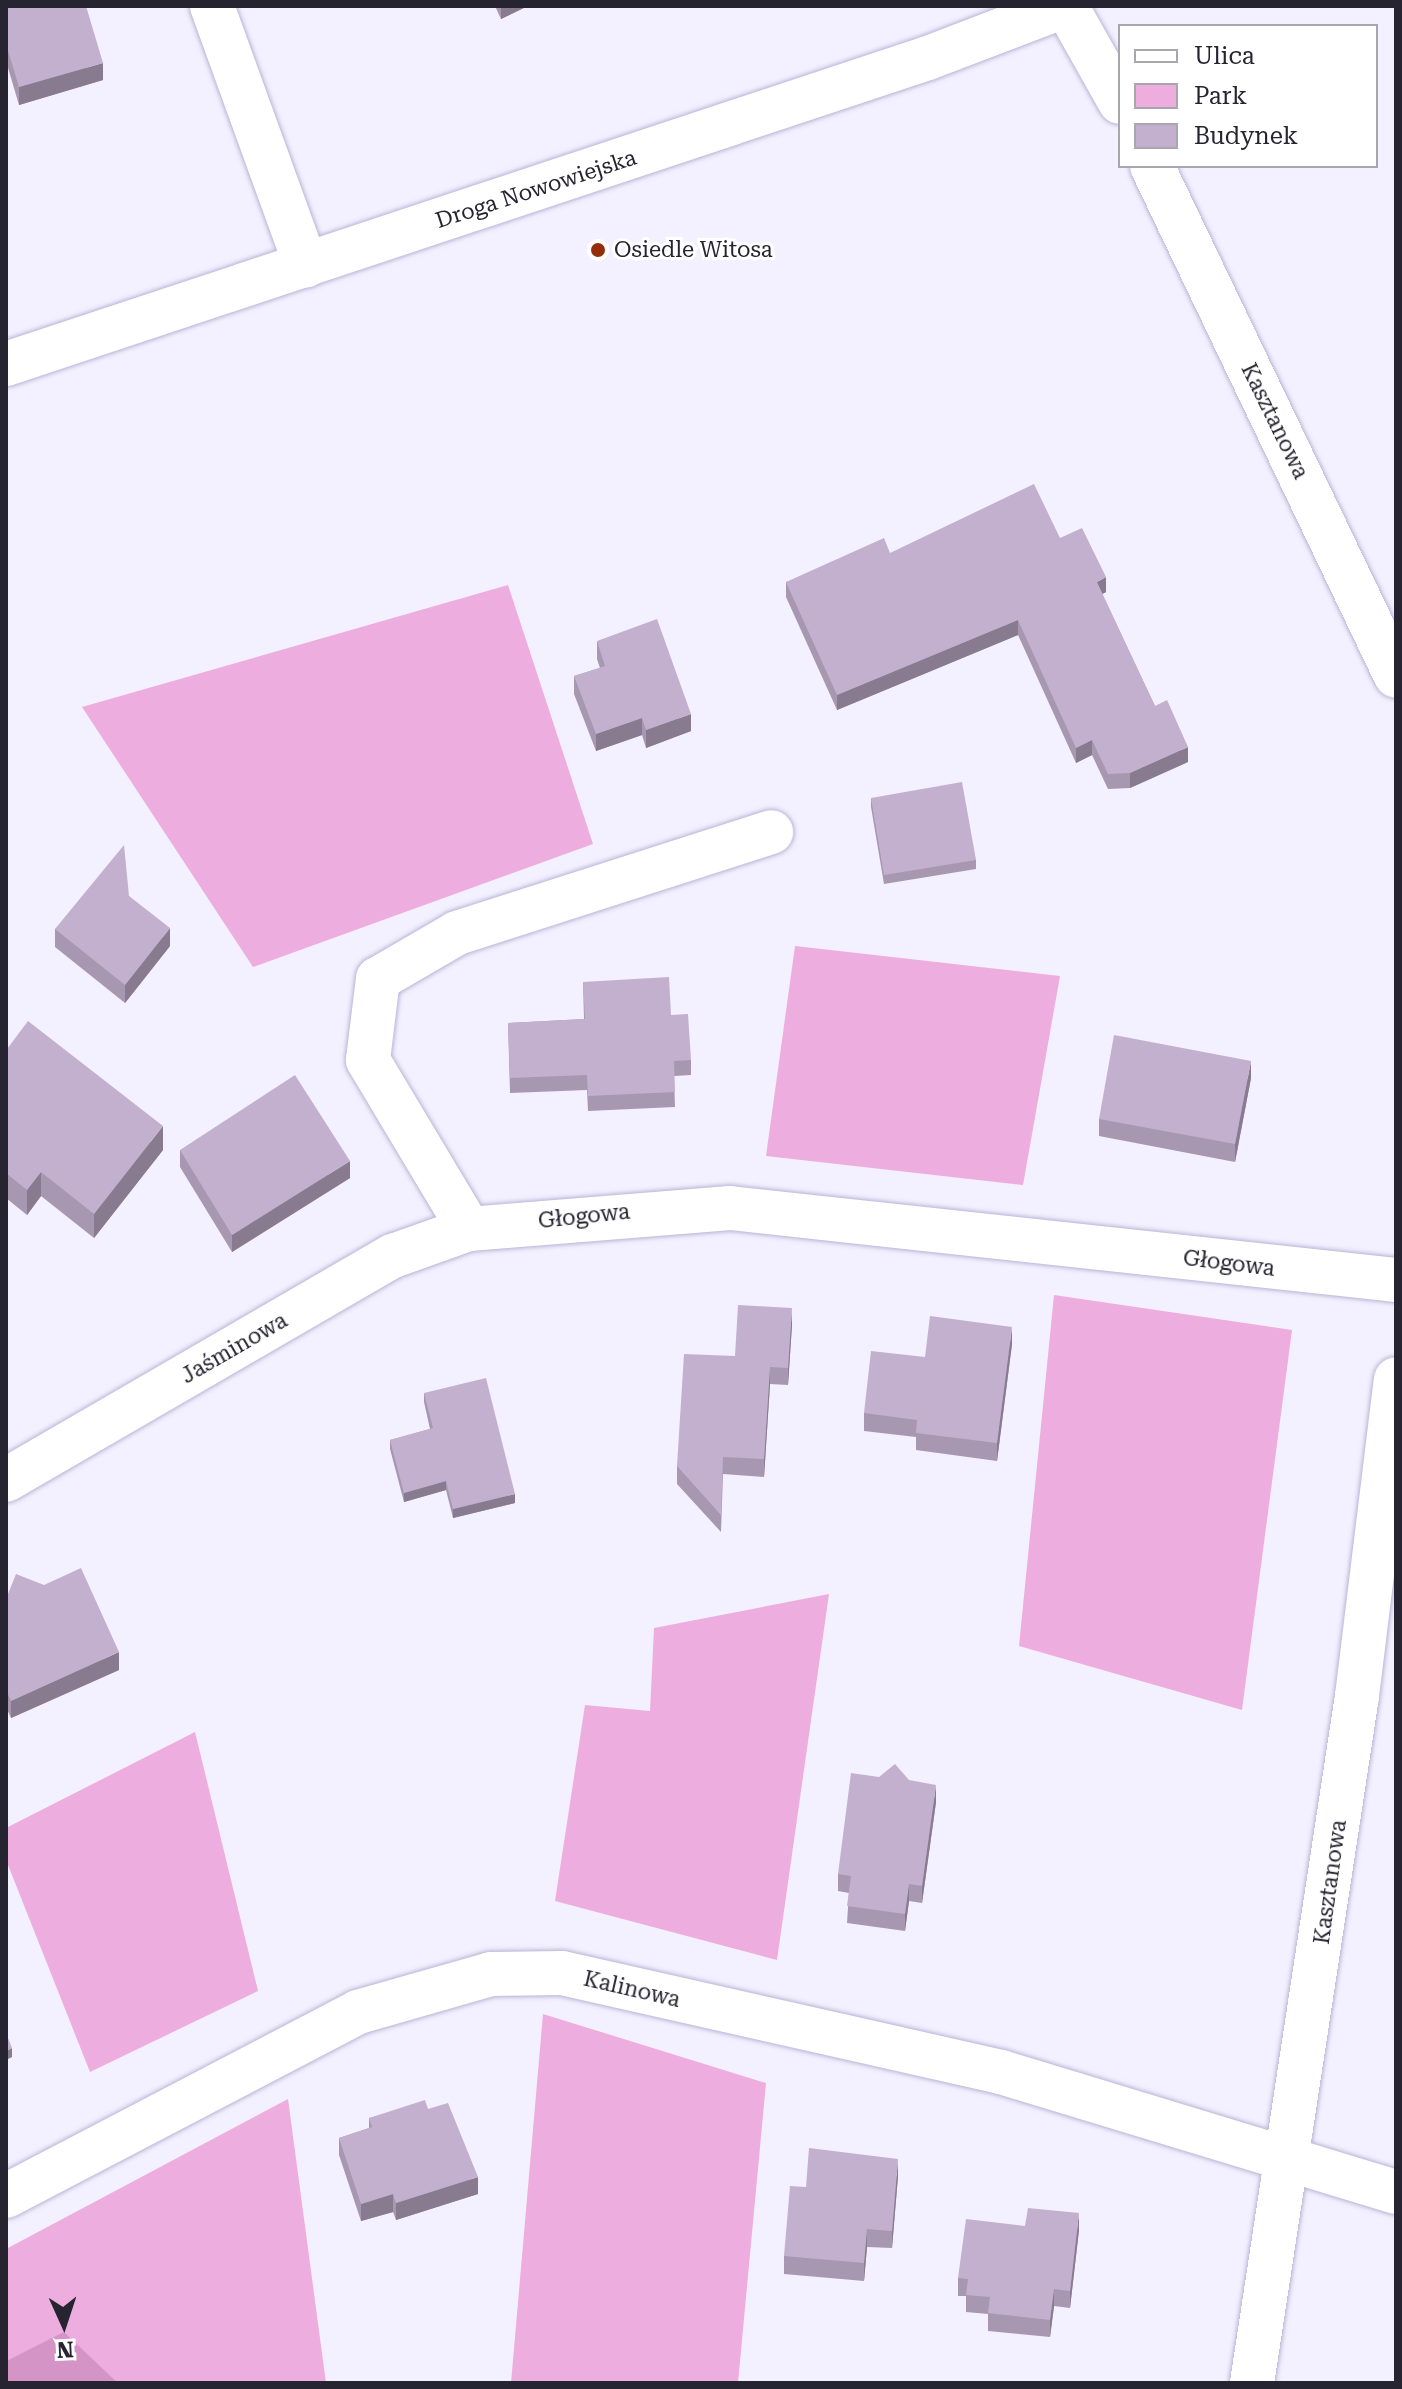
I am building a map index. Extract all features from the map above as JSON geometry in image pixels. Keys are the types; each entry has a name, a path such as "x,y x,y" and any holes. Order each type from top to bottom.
{"street":[{"path":"212,6 306,265"},
{"path":"1065,6 1118,99"},
{"name":"Droga Nowowiejska","path":"6,364 1065,6"},
{"name":"Kasztanowa","path":"1153,168 1396,676"},
{"path":"469,1229 368,1060 378,979 457,933 771,832"},
{"name":"Głogowa","path":"469,1229 730,1208 1396,1280"},
{"name":"Jaśminowa","path":"6,1480 393,1256 469,1229"},
{"name":"Kasztanowa","path":"1252,2383 1289,2162 1396,1379"},
{"name":"Kalinowa","path":"6,2196 358,2012 491,1974 562,1973 1001,2072 1396,2192"}],"green space":[{"path":"508,585 593,844 253,967 82,707"},
{"path":"795,946 1060,976 1023,1185 766,1156"},
{"path":"1054,1295 1292,1330 1242,1710 1019,1646"},
{"path":"829,1594 777,1960 555,1901 585,1705 650,1711 654,1628"},
{"path":"195,1732 258,1991 90,2072 6,1860 6,1828"},
{"path":"543,2014 766,2083 738,2383 511,2383"},
{"path":"288,2099 326,2383 118,2383 64,2333 6,2361 6,2249"}],"shaded area":[{"path":"64,2332 118,2383 6,2383 6,2361"}],"building":[{"path":"6,6 86,6 103,63 19,87 6,44"},
{"path":"1034,484 1060,538 1082,528 1106,577 1097,582 1155,706 1167,700 1188,747 1130,773 1108,774 1092,740 1076,748 1018,620 837,695 786,582 884,538 890,553"},
{"path":"657,619 691,714 646,730 642,718 596,734 574,676 605,666 597,641"},
{"path":"962,782 976,860 884,875 871,798"},
{"path":"124,845 129,896 170,928 125,985 55,929"},
{"path":"669,977 671,1015 688,1014 691,1060 674,1061 675,1092 588,1096 587,1075 510,1078 508,1023 585,1019 583,982"},
{"path":"28,1021 163,1126 94,1214 41,1172 27,1190 6,1173 6,1048"},
{"path":"1114,1035 1251,1061 1235,1144 1099,1119"},
{"path":"295,1075 350,1161 232,1235 180,1150"},
{"path":"738,1305 792,1308 788,1368 770,1367 764,1459 723,1457 721,1515 677,1466 684,1354 735,1356"},
{"path":"930,1316 1012,1327 997,1443 916,1433 917,1420 864,1413 871,1351 925,1357"},
{"path":"486,1378 515,1494 453,1509 446,1481 404,1493 390,1440 433,1428 424,1393"},
{"path":"81,1568 119,1652 11,1701 6,1690 6,1599 16,1574 44,1585"},
{"path":"895,1764 909,1780 936,1785 922,1886 909,1884 905,1914 847,1906 851,1876 838,1874 851,1773 879,1777"},
{"path":"6,2033 12,2048 6,2051"},
{"path":"425,2100 428,2109 448,2103 478,2177 396,2203 393,2194 361,2204 339,2138 372,2127 369,2118"},
{"path":"809,2148 898,2159 892,2231 867,2229 864,2263 784,2256 790,2186 806,2187"},
{"path":"1028,2208 1079,2213 1070,2291 1054,2289 1050,2320 988,2313 990,2297 966,2295 968,2279 958,2278 966,2219 1025,2226"}],"place":[{"name":"Osiedle Witosa","path":"598,250"}]}
